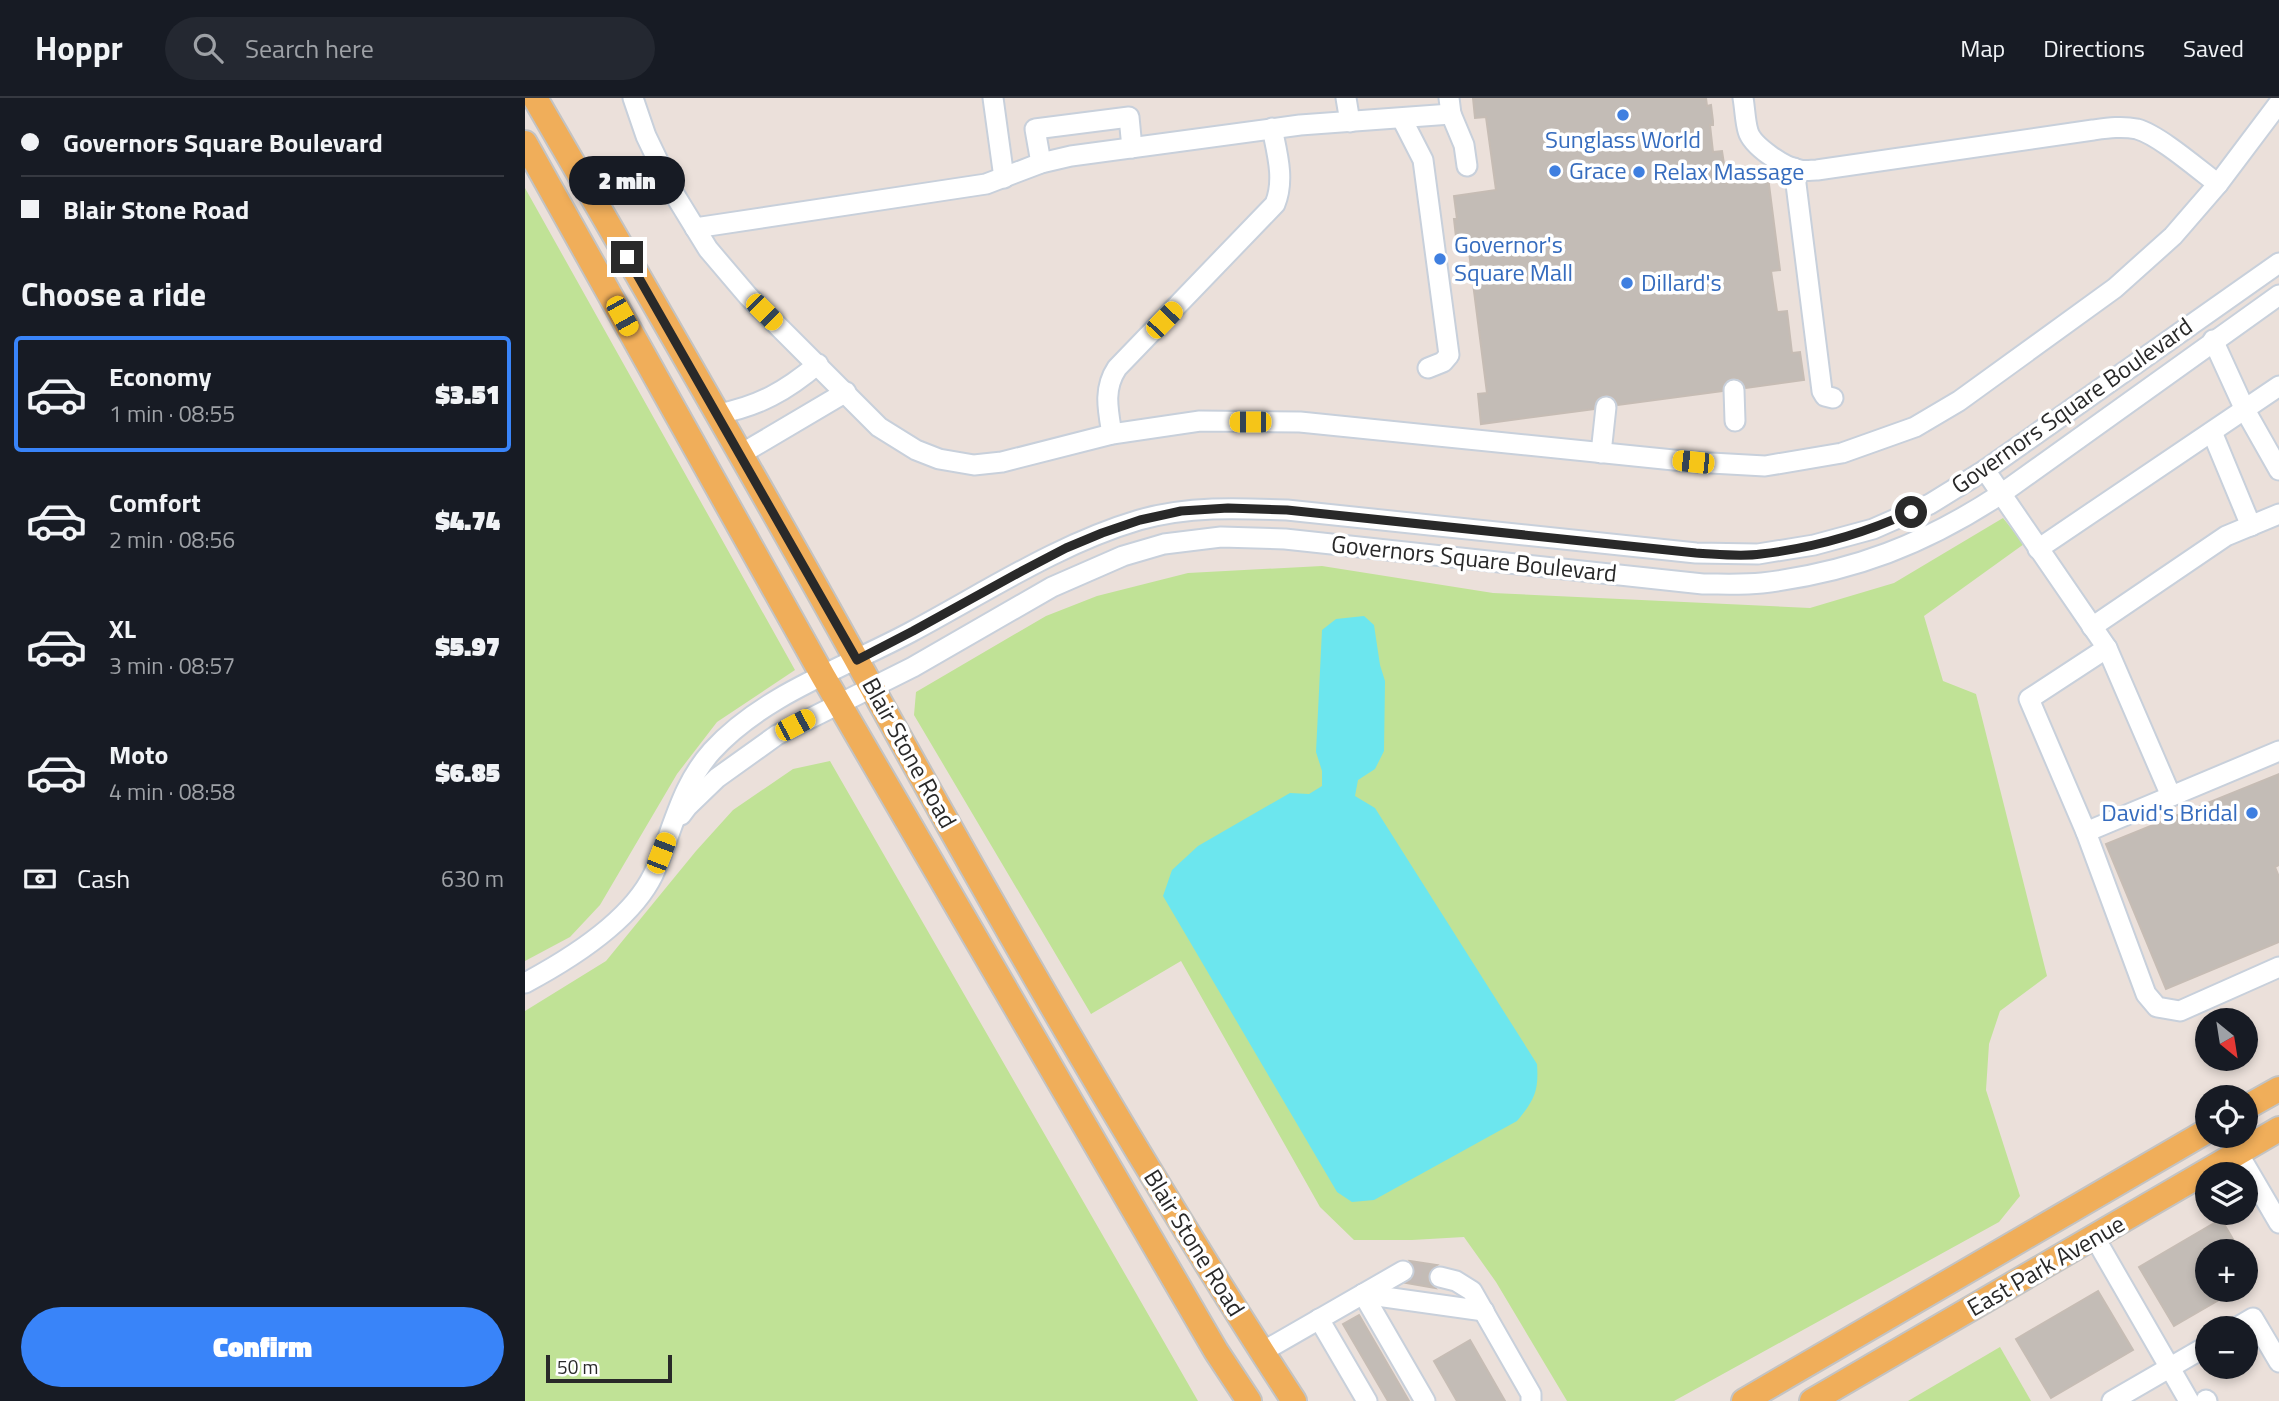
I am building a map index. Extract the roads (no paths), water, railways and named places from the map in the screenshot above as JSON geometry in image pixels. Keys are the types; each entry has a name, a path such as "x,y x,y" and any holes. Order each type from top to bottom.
{"main road":[{"name":"Blair Stone Road","path":"535,98 741,454 1107,1100 1294,1401"},
{"name":"Blair Stone Road","path":"525,143 823,676 1216,1351 1249,1401"},
{"path":"693,442 711,451 728,455 741,454"},
{"path":"2258,1101 2279,1089"},
{"name":"East Park Avenue","path":"2258,1136 2279,1129"},
{"name":"East Park Avenue","path":"1744,1401 2195,1138"},
{"name":"East Park Avenue","path":"1812,1401 2095,1238 2227,1148"},
{"path":"1216,1351 1255,1342"}],"street":[{"path":"633,98 646,136 668,183 708,249 748,296 879,427 916,450 939,459 974,465 1002,463 1112,434 1200,421 1300,422 1693,462 1765,466 1842,453 1915,427 1959,401 2115,288 2170,239 2218,184 2279,103"},
{"path":"993,98 1004,178"},
{"path":"1346,98 1350,122"},
{"path":"1743,98 1751,138 1767,153 1800,170 1817,170 2093,130 2126,128 2140,130 2155,139 2218,184"},
{"path":"695,228 970,187 1004,178 1041,163 1071,156 1272,128 1402,119 1450,106 1464,145 1467,166"},
{"path":"1041,163 1035,129 1129,117 1132,148"},
{"path":"1402,119 1423,160 1449,355 1443,362 1428,368"},
{"path":"2255,135 2279,127"},
{"path":"1112,434 1107,393 1109,382 1117,368 1275,204 1280,183 1272,128"},
{"path":"1794,168 1822,391 1825,396 1833,398"},
{"name":"Governors Square Boulevard","path":"525,983 575,953 622,915 639,896 652,876 682,797 694,775 734,730 760,710 823,676 913,631 1066,548 1102,533 1140,520 1181,511 1228,508 1287,510 1696,553 1758,555 1814,545 1873,529 1930,504 1985,470 2279,263"},
{"name":"Governors Square Boulevard","path":"670,831 687,807 717,778 777,735 872,688 1052,587 1123,556 1176,542 1221,537 1299,540 1703,584 1761,583 1855,565 1915,543 1962,519 2279,295"},
{"path":"2213,340 2245,410 2279,470"},
{"path":"718,414 747,408 770,397 801,379 818,365"},
{"path":"2038,550 2279,386"},
{"path":"1734,390 1735,421"},
{"path":"741,454 846,392"},
{"path":"1601,453 1606,407"},
{"path":"2212,432 2251,526"},
{"path":"1985,470 2107,648 2171,796"},
{"path":"1258,538 1261,509"},
{"path":"2092,628 2226,536 2279,514"},
{"path":"2107,648 2029,699 2086,832 2146,994 2157,1007 2180,1011 2279,967"},
{"path":"2086,832 2279,751"},
{"path":"2235,1148 2279,1223"},
{"path":"2095,1238 2169,1367 2201,1401"},
{"path":"1255,1342 1319,1319 1403,1271"},
{"path":"1440,1277 1456,1281 1472,1291 1531,1394 1531,1401"},
{"path":"1363,1294 1484,1311"},
{"path":"1363,1294 1425,1401"},
{"path":"1319,1319 1367,1401"},
{"path":"2258,1326 2279,1362"},
{"path":"2112,1401 2195,1353"}],"water":[{"path":"1364,616 1374,625 1385,681 1384,751 1375,769 1358,780 1355,796 1375,808 1537,1064 1537,1082 1528,1107 1517,1121 1374,1200 1352,1202 1337,1192 1163,896 1172,870 1198,846 1290,793 1309,794 1322,786 1322,771 1316,752 1322,630 1336,619"}],"tunnel":[{"path":"1403,1271 1440,1277"}],"place":[{"name":"Sunglass World","path":"1623,115"},
{"name":"Grace","path":"1555,171"},
{"name":"Relax Massage","path":"1639,172"},
{"name":"Governor's Square Mall","path":"1440,259"},
{"name":"Dillard's","path":"1627,283"},
{"name":"David's Bridal","path":"2252,813"}]}
